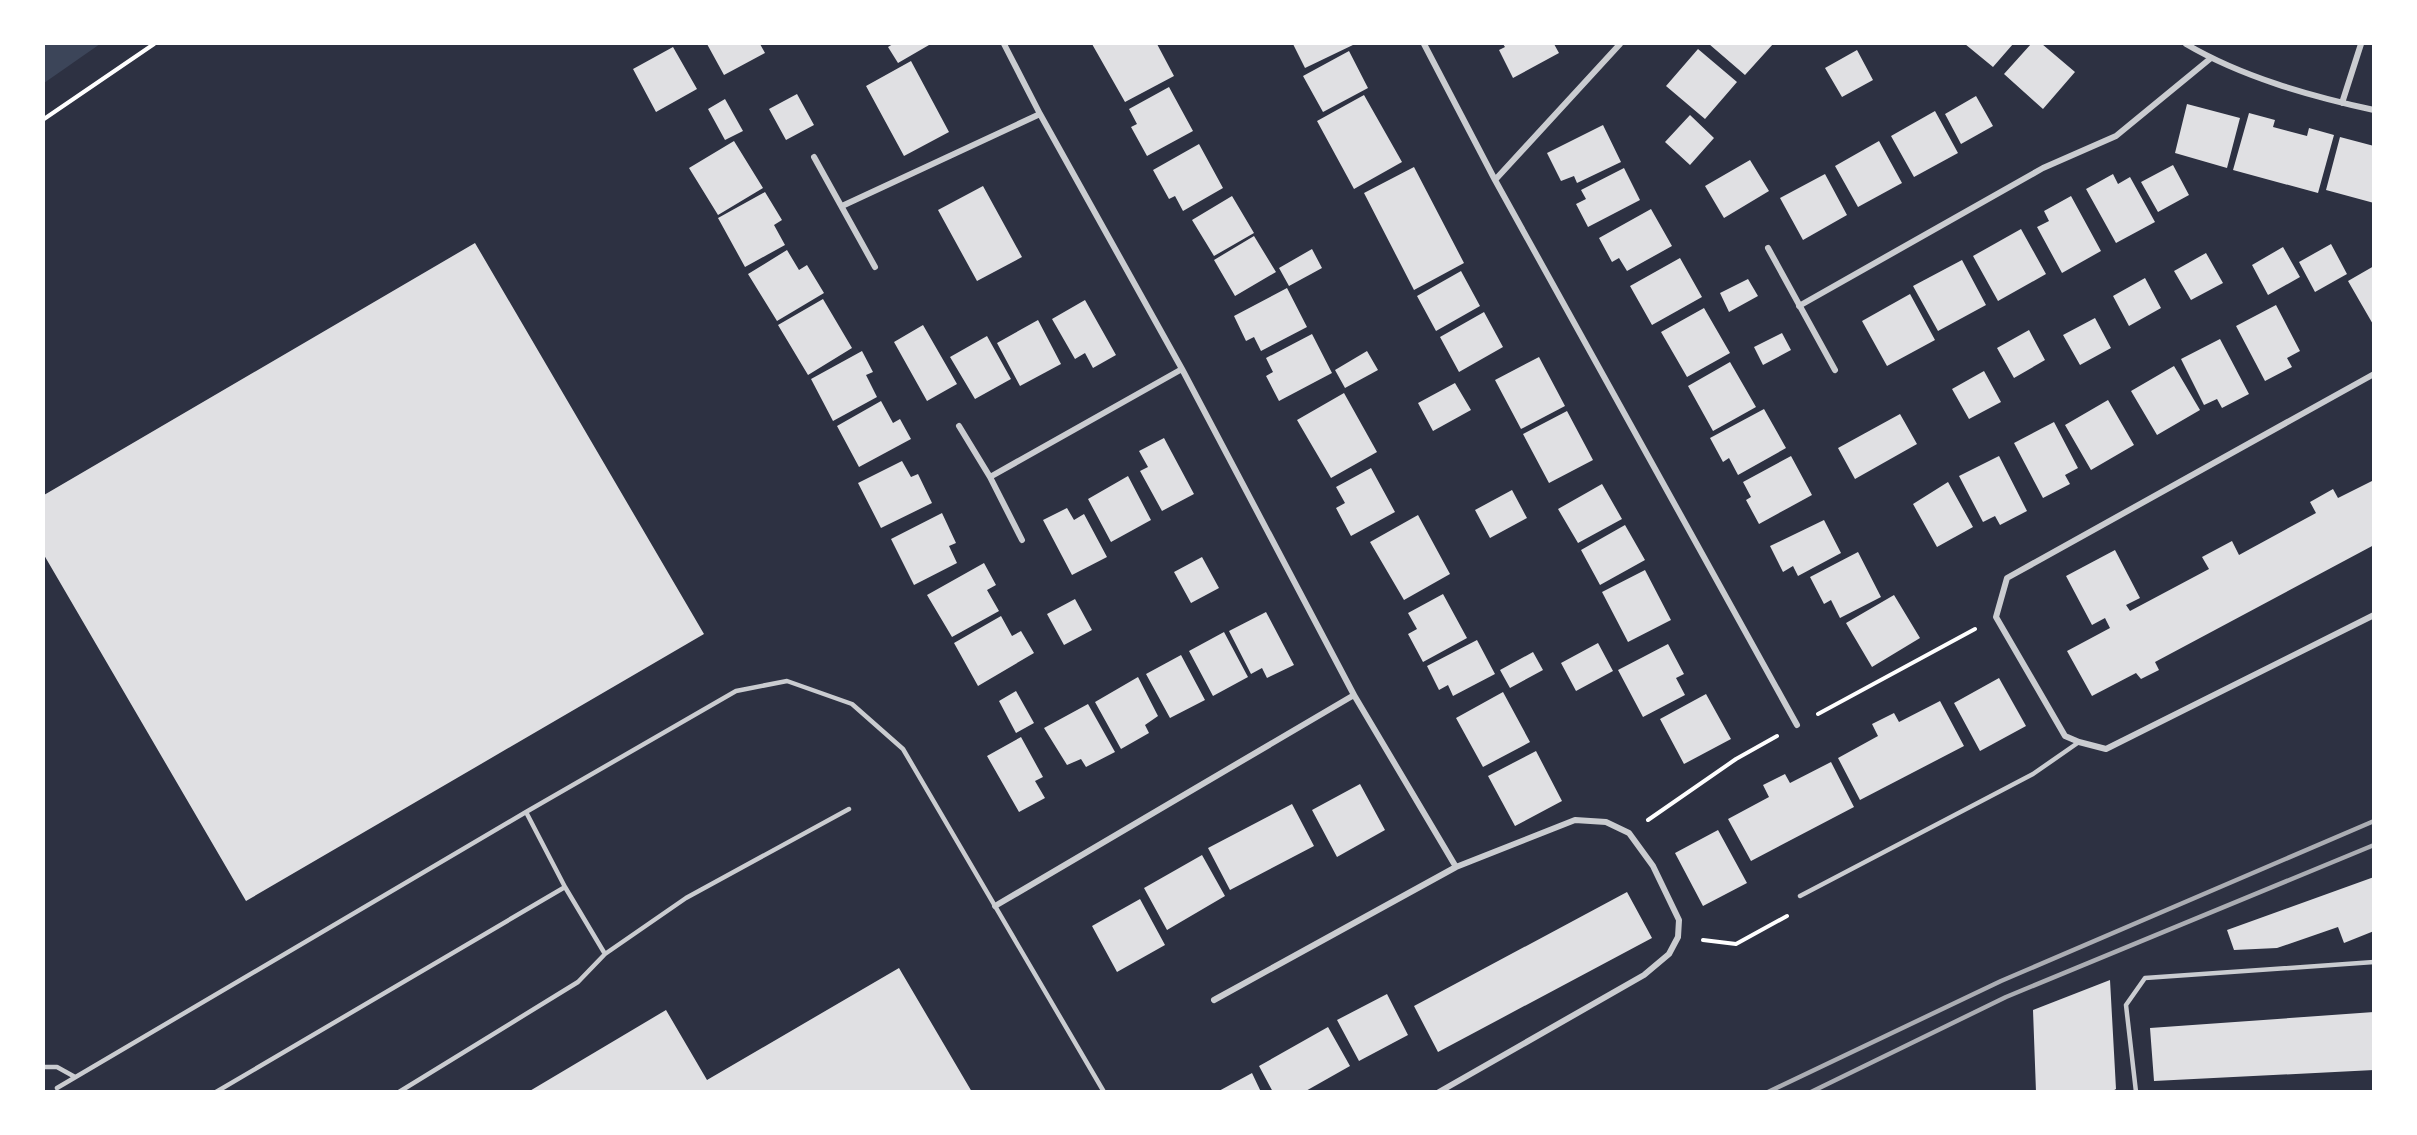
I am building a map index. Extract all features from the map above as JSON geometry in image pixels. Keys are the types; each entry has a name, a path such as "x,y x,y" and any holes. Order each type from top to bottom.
{"street":[{"path":"1004,44 1040,114 1182,369 1354,695 1456,867"},
{"path":"1424,44 1495,180 1797,725"},
{"path":"1495,180 1620,44"},
{"path":"2186,44 2211,58 2281,85 2373,110"},
{"path":"2342,103 2361,44"},
{"path":"1799,306 2043,168 2116,136 2211,58"},
{"path":"842,206 1040,114"},
{"path":"814,157 875,267"},
{"path":"1768,248 1835,370"},
{"path":"990,477 1182,369"},
{"path":"2373,374 2007,578 1996,617 2065,736 2106,749 2373,615"},
{"path":"959,426 990,477 1022,540"},
{"path":"995,906 1354,695"},
{"path":"1214,1000 1456,867 1575,820 1606,822 1629,833 1653,866 1679,920 1678,937 1669,954 1644,975 1439,1092"}],"lane":[{"path":"57,1088 736,691 787,681 852,704 903,749 1104,1092"},
{"path":"1800,896 2032,774 2079,742"},
{"path":"399,1092 578,982 605,954 686,898 849,809"},
{"path":"526,812 565,887 605,954"},
{"path":"216,1092 565,887"},
{"path":"2136,1092 2126,1005 2145,978 2373,962"},
{"path":"44,1067 57,1067 75,1077"}],"path":[{"path":"44,119 154,44"},
{"path":"1678,937 1736,944 1788,916 1800,896"}],"shaded area":[{"path":"44,44 100,44 44,83"}],"building":[{"path":"707,44 760,44 765,53 724,75"},
{"path":"893,44 929,45 898,63 888,47"},
{"path":"1092,44 1157,44 1174,76 1125,102"},
{"path":"1293,44 1355,44 1305,68"},
{"path":"1503,44 1554,44 1559,53 1513,78 1499,50 1505,47"},
{"path":"1709,44 1773,44 1745,75"},
{"path":"1965,44 2013,44 1993,67"},
{"path":"2031,44 2042,44 2075,72 2043,109 2004,74"},
{"path":"673,47 697,89 656,112 633,69"},
{"path":"1698,49 1737,82 1705,119 1666,86"},
{"path":"1857,50 1873,80 1842,97 1825,68"},
{"path":"1349,51 1368,88 1323,112 1303,76"},
{"path":"911,61 949,132 904,156 866,86"},
{"path":"1169,87 1193,131 1147,156 1131,127 1137,124 1129,109"},
{"path":"797,94 814,125 786,140 769,109"},
{"path":"1364,95 1402,162 1354,189 1317,121"},
{"path":"1976,96 1993,126 1961,144 1945,114"},
{"path":"725,99 743,131 725,140 708,109"},
{"path":"2187,104 2240,118 2227,168 2175,153"},
{"path":"1935,111 1958,153 1914,177 1891,136"},
{"path":"2249,113 2275,120 2273,127 2307,136 2309,128 2334,135 2318,193 2233,170"},
{"path":"1690,115 1714,138 1690,165 1665,142"},
{"path":"1603,125 1621,162 1577,183 1574,176 1561,181 1547,153"},
{"path":"2340,137 2374,146 2374,203 2326,190"},
{"path":"734,141 763,188 718,215 689,168"},
{"path":"1879,141 1902,183 1858,207 1835,166"},
{"path":"1199,144 1223,188 1183,211 1175,196 1169,199 1153,170"},
{"path":"1750,160 1769,191 1724,218 1705,186"},
{"path":"2173,165 2189,195 2158,212 2141,182"},
{"path":"1414,167 1464,263 1414,290 1364,193"},
{"path":"1624,168 1640,200 1588,227 1576,204 1586,199 1581,190"},
{"path":"1825,174 1847,215 1803,240 1780,198"},
{"path":"2113,174 2118,184 2130,177 2155,222 2116,243 2086,189"},
{"path":"983,186 1022,257 977,281 938,210"},
{"path":"765,192 782,220 774,225 785,245 745,267 718,218"},
{"path":"1232,196 1254,233 1214,256 1192,220"},
{"path":"2071,196 2101,251 2062,273 2037,227 2049,221 2044,211"},
{"path":"1651,209 1672,246 1627,271 1619,258 1612,262 1599,238"},
{"path":"2021,229 2046,274 1998,301 1973,256"},
{"path":"1254,236 1276,272 1235,296 1214,260"},
{"path":"475,243 704,634 246,901 44,555 44,495"},
{"path":"2331,244 2347,274 2315,292 2299,262"},
{"path":"2283,247 2300,277 2268,295 2252,265"},
{"path":"1312,249 1322,268 1289,286 1279,268"},
{"path":"787,250 799,270 807,265 824,293 777,321 748,274"},
{"path":"2206,253 2223,283 2191,300 2174,271"},
{"path":"1680,258 1702,297 1652,325 1630,286"},
{"path":"1962,260 1986,305 1938,331 1913,286"},
{"path":"2374,266 2374,326 2348,281"},
{"path":"1461,271 1480,306 1436,331 1417,296"},
{"path":"2145,278 2161,308 2129,326 2113,296"},
{"path":"1748,279 1758,296 1729,312 1720,293"},
{"path":"1287,288 1307,327 1261,351 1254,337 1246,341 1234,316"},
{"path":"1910,294 1935,340 1887,366 1862,321"},
{"path":"823,299 852,348 808,375 778,325"},
{"path":"1085,300 1116,355 1093,368 1085,353 1075,359 1052,319"},
{"path":"2276,305 2300,351 2287,358 2292,367 2265,381 2236,326"},
{"path":"1704,308 1730,353 1687,377 1661,332"},
{"path":"1484,312 1503,347 1459,372 1440,337"},
{"path":"2095,318 2111,348 2080,365 2063,335"},
{"path":"1038,320 1061,364 1020,386 997,343"},
{"path":"923,325 957,384 927,401 894,342"},
{"path":"2029,330 2045,360 2014,378 1997,348"},
{"path":"1782,333 1791,350 1763,365 1754,347"},
{"path":"1312,334 1332,373 1279,401 1266,376 1273,372 1266,358"},
{"path":"987,336 1011,379 975,399 950,357"},
{"path":"2220,339 2249,394 2222,408 2217,399 2204,405 2181,359"},
{"path":"862,351 873,372 866,375 877,397 833,421 811,379"},
{"path":"1367,351 1378,370 1345,388 1335,370"},
{"path":"1539,357 1565,406 1521,429 1495,380"},
{"path":"1730,362 1756,407 1713,431 1688,386"},
{"path":"2174,366 2200,410 2157,435 2131,391"},
{"path":"1984,371 2001,402 1969,419 1952,389"},
{"path":"1455,383 1471,410 1433,431 1418,403"},
{"path":"1344,393 1377,452 1331,478 1297,420"},
{"path":"2108,400 2134,445 2091,470 2065,425"},
{"path":"881,401 893,423 900,419 911,439 859,467 837,426"},
{"path":"1764,409 1786,448 1738,475 1729,458 1723,462 1710,438"},
{"path":"1567,411 1593,460 1549,483 1523,434"},
{"path":"1900,414 1917,444 1855,479 1838,448"},
{"path":"2054,422 2078,468 2065,475 2070,484 2043,498 2014,443"},
{"path":"1164,438 1194,494 1162,511 1140,471 1148,467 1139,451"},
{"path":"1791,456 1812,495 1759,524 1746,500 1751,497 1743,482"},
{"path":"1999,456 2027,511 2000,525 1995,516 1983,522 1959,476"},
{"path":"902,461 911,477 918,474 932,503 881,528 858,483"},
{"path":"1371,468 1395,512 1351,536 1336,508 1345,503 1336,487"},
{"path":"1128,476 1151,520 1111,542 1088,499"},
{"path":"2374,480 2374,545 2155,662 2159,670 2141,679 2136,673 2092,696 2067,651 2110,628 2105,618 2092,625 2066,576 2115,550 2140,598 2126,605 2130,611 2209,569 2202,557 2232,541 2239,555 2316,513 2310,502 2333,489 2338,498"},
{"path":"1948,482 1973,527 1937,547 1913,504"},
{"path":"1602,484 1622,519 1578,543 1558,509"},
{"path":"1512,490 1527,518 1490,538 1475,510"},
{"path":"1067,508 1074,520 1084,514 1107,557 1072,575 1043,520"},
{"path":"942,513 956,543 949,546 957,563 914,585 891,539"},
{"path":"1418,515 1450,574 1404,600 1370,542"},
{"path":"1824,520 1841,553 1798,576 1793,566 1783,572 1770,546"},
{"path":"1625,525 1645,560 1600,585 1581,550"},
{"path":"1858,552 1881,597 1840,618 1831,600 1824,604 1810,577"},
{"path":"1202,557 1219,588 1191,603 1174,572"},
{"path":"984,563 996,585 987,590 999,611 952,637 927,595"},
{"path":"1645,570 1671,620 1628,642 1602,592"},
{"path":"1443,594 1467,638 1423,662 1408,634 1417,629 1408,613"},
{"path":"1894,595 1920,638 1872,667 1846,623"},
{"path":"1075,599 1092,630 1064,645 1047,614"},
{"path":"1266,612 1294,665 1267,678 1262,668 1251,674 1229,631"},
{"path":"1001,616 1012,636 1021,631 1034,653 978,686 954,643"},
{"path":"1224,632 1248,677 1213,696 1189,651"},
{"path":"1477,640 1495,674 1453,696 1448,685 1439,690 1427,666"},
{"path":"1598,643 1613,671 1576,691 1561,663"},
{"path":"1668,644 1684,674 1676,678 1685,695 1643,717 1618,670"},
{"path":"1533,652 1543,670 1510,688 1500,670"},
{"path":"1181,655 1205,700 1170,718 1146,674"},
{"path":"1138,677 1158,716 1145,725 1149,733 1121,749 1095,702"},
{"path":"1999,678 2026,726 1980,751 1954,703"},
{"path":"1016,691 1034,723 1016,733 999,701"},
{"path":"1503,692 1530,742 1483,767 1456,718"},
{"path":"1706,694 1731,739 1684,764 1660,719"},
{"path":"1940,701 1964,746 1860,800 1838,758 1878,736 1872,724 1894,713 1899,722"},
{"path":"1088,704 1115,752 1086,767 1081,759 1067,765 1044,728"},
{"path":"1021,737 1043,777 1035,781 1045,798 1019,812 987,756"},
{"path":"1536,751 1562,801 1515,826 1488,776"},
{"path":"1831,762 1854,807 1751,861 1728,819 1769,797 1763,785 1785,774 1790,783"},
{"path":"1360,784 1385,830 1337,857 1312,810"},
{"path":"1292,804 1314,846 1230,890 1208,848"},
{"path":"1718,830 1747,883 1703,906 1675,853"},
{"path":"1202,855 1225,896 1167,930 1144,888"},
{"path":"2374,877 2374,931 2344,943 2338,927 2277,948 2234,950 2227,930"},
{"path":"1627,892 1652,938 1438,1052 1414,1006"},
{"path":"1140,899 1165,945 1117,972 1092,926"},
{"path":"899,968 972,1092 528,1092 666,1010 707,1080"},
{"path":"2110,980 2116,1089 2111,1092 2036,1092 2033,1010"},
{"path":"1387,994 1408,1035 1359,1061 1337,1020"},
{"path":"2374,1012 2374,1070 2154,1081 2150,1028"},
{"path":"1328,1027 1350,1066 1304,1092 1273,1092 1259,1066"},
{"path":"1252,1073 1261,1092 1217,1092"}],"railway":[{"path":"1768,1092 2001,981 2374,821"},
{"path":"1811,1092 2006,997 2374,845"}]}
